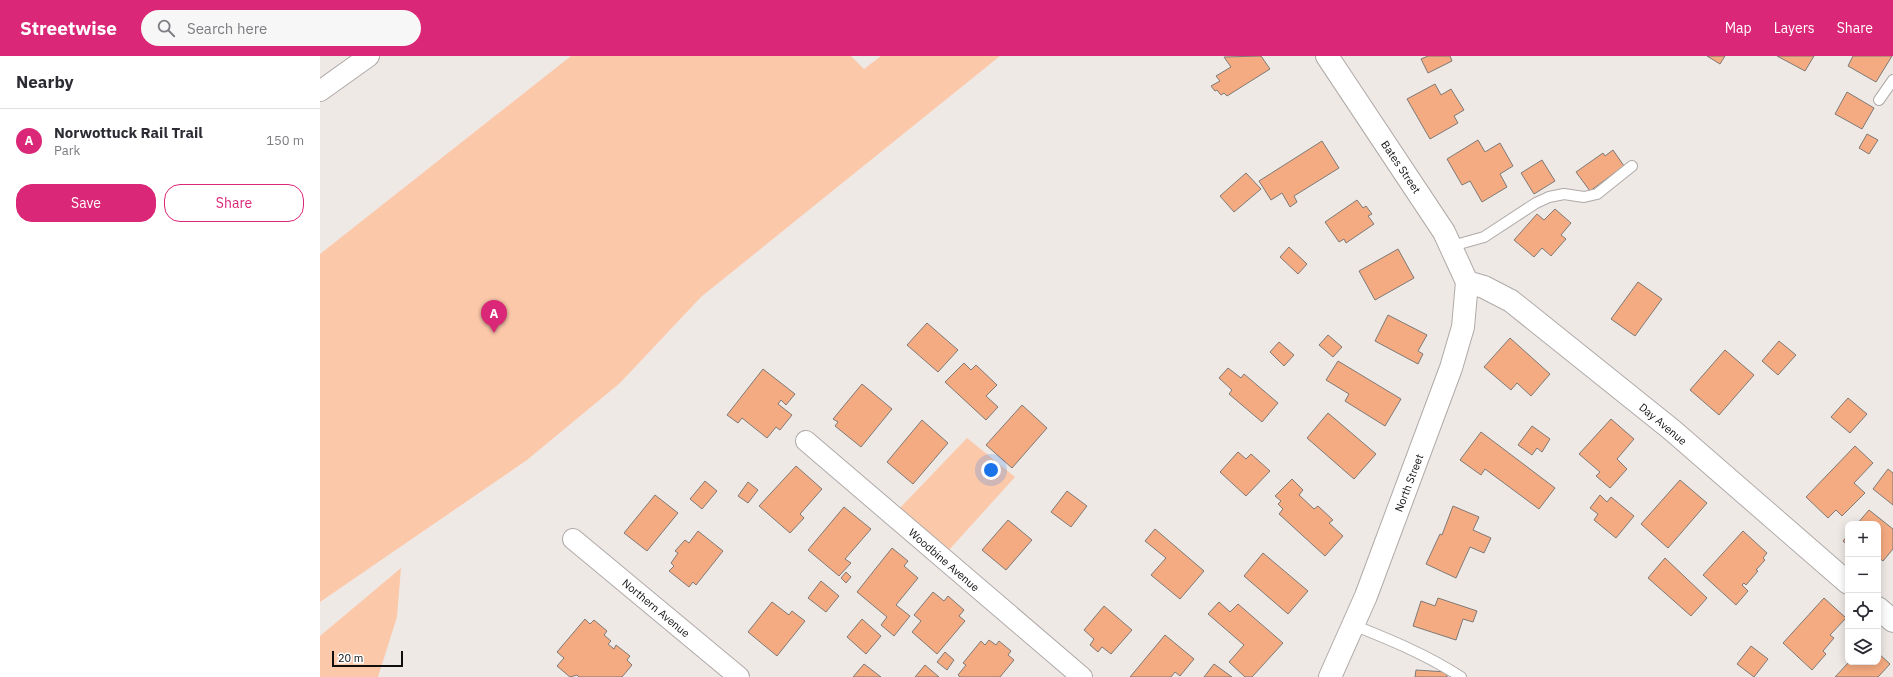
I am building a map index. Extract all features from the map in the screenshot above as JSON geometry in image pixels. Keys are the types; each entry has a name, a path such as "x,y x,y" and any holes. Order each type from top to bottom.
{"street":[{"path":"320,91 369,56"},
{"name":"Bates Street","path":"1327,56 1452,246 1467,282"},
{"name":"Day Avenue","path":"1467,282 1484,287 1511,301 1672,430 1845,580"},
{"name":"North Street","path":"1330,677 1366,596 1451,368 1462,327 1467,282"},
{"name":"Woodbine Avenue","path":"806,441 1082,677"},
{"name":"Northern Avenue","path":"573,539 739,677"},
{"path":"1881,610 1893,620"}],"lane":[{"path":"1879,100 1893,80"},
{"path":"1452,246 1484,237 1536,203 1550,197 1564,194 1584,197 1597,194 1632,166"},
{"path":"1353,625 1392,640 1436,661 1461,677"}],"shaded area":[{"path":"571,56 851,56 864,69 881,56 1000,56 701,297 620,383 527,460 320,602 320,254"},
{"path":"967,438 1015,477 949,550 899,509"},
{"path":"401,568 397,617 378,677 320,677 320,636"}],"building":[{"path":"1261,56 1270,69 1227,96 1224,93 1221,95 1211,86 1220,81 1216,76 1231,67 1224,57"},
{"path":"1428,56 1450,56 1452,61 1428,73 1421,59"},
{"path":"1707,56 1725,56 1720,64"},
{"path":"1777,56 1814,56 1805,71"},
{"path":"1853,56 1892,56 1876,82 1848,66"},
{"path":"1435,84 1441,95 1451,89 1464,110 1454,116 1458,123 1430,139 1407,99"},
{"path":"1847,92 1874,108 1862,129 1835,114"},
{"path":"1867,134 1878,140 1869,154 1859,148"},
{"path":"1478,140 1485,152 1500,143 1513,166 1500,174 1507,187 1482,202 1470,181 1462,185 1447,159"},
{"path":"1322,141 1339,168 1294,196 1297,202 1290,207 1282,193 1271,200 1259,181"},
{"path":"1613,150 1624,166 1590,191 1576,172 1603,153 1605,156"},
{"path":"1542,160 1555,181 1534,194 1521,173"},
{"path":"1246,173 1261,189 1234,212 1220,196"},
{"path":"1357,200 1363,208 1366,206 1372,214 1368,216 1374,224 1346,243 1344,239 1339,242 1325,222"},
{"path":"1555,209 1571,223 1561,235 1566,239 1551,256 1542,248 1534,257 1514,240 1537,214 1544,220"},
{"path":"1289,247 1307,264 1298,274 1280,257"},
{"path":"1398,249 1414,278 1375,300 1359,271"},
{"path":"1638,282 1662,299 1635,336 1611,319"},
{"path":"1388,315 1427,335 1418,351 1423,354 1418,364 1375,341"},
{"path":"927,323 958,350 938,372 907,345"},
{"path":"1328,335 1342,347 1333,357 1319,345"},
{"path":"1510,338 1550,374 1531,396 1517,383 1511,390 1484,367"},
{"path":"1779,341 1796,355 1778,375 1762,361"},
{"path":"1279,342 1294,355 1284,366 1270,352"},
{"path":"1725,350 1754,375 1719,415 1690,390"},
{"path":"1338,361 1401,399 1385,426 1345,401 1349,394 1326,380"},
{"path":"964,363 971,370 976,365 997,385 986,396 998,407 986,420 945,382"},
{"path":"1228,368 1241,378 1244,374 1278,403 1262,422 1229,394 1232,390 1219,378"},
{"path":"763,369 795,394 786,405 781,400 778,404 792,415 780,430 776,427 767,438 742,418 738,423 727,415"},
{"path":"862,384 892,409 861,447 835,426 838,422 833,419"},
{"path":"1848,398 1867,414 1850,433 1831,417"},
{"path":"1022,405 1047,428 1012,468 986,445"},
{"path":"1328,413 1376,454 1354,479 1307,438"},
{"path":"1611,419 1634,439 1617,459 1627,469 1610,488 1596,476 1600,472 1579,454"},
{"path":"922,420 948,443 913,484 887,462"},
{"path":"1532,426 1550,439 1542,452 1537,448 1532,455 1518,445"},
{"path":"1481,432 1555,488 1539,509 1485,469 1481,475 1460,460"},
{"path":"1855,446 1873,463 1854,483 1865,493 1842,516 1836,510 1828,518 1806,497"},
{"path":"1238,452 1246,459 1251,454 1270,471 1246,496 1220,472"},
{"path":"796,466 822,489 800,514 804,518 790,533 759,506"},
{"path":"1888,469 1893,473 1893,505 1873,489"},
{"path":"1292,479 1303,490 1299,495 1314,509 1318,506 1333,520 1329,523 1343,536 1325,556 1279,514 1283,509 1278,504 1281,501 1275,496"},
{"path":"1680,480 1707,503 1668,548 1641,524"},
{"path":"705,481 717,491 702,509 690,499"},
{"path":"748,482 758,490 748,503 738,496"},
{"path":"1067,491 1087,506 1071,527 1051,512"},
{"path":"655,495 678,513 647,551 624,533"},
{"path":"1600,495 1607,502 1611,497 1634,516 1616,538 1594,520 1598,514 1590,508"},
{"path":"1453,506 1479,517 1473,530 1491,538 1484,553 1470,547 1456,578 1426,564 1440,534 1442,535"},
{"path":"844,507 871,529 845,559 851,563 839,576 808,550"},
{"path":"1869,510 1893,529 1893,549 1883,561 1881,559 1881,521 1860,521"},
{"path":"1008,520 1032,540 1006,570 982,550"},
{"path":"1155,529 1204,571 1180,599 1151,575 1166,558 1145,541"},
{"path":"698,531 723,551 696,585 693,582 689,587 669,571 674,566 671,563 678,553 675,551 685,540 689,543"},
{"path":"1743,531 1767,553 1763,558 1765,560 1756,570 1758,571 1746,585 1744,583 1742,585 1748,591 1736,605 1703,575"},
{"path":"892,548 908,561 904,566 918,578 896,605 910,616 894,636 881,625 887,617 857,592"},
{"path":"1263,553 1308,591 1288,614 1244,576"},
{"path":"1665,558 1707,598 1691,616 1648,578"},
{"path":"846,572 851,577 846,583 841,578"},
{"path":"821,581 839,596 826,612 808,598"},
{"path":"933,592 944,601 948,596 964,610 959,616 965,621 937,654 912,632 921,621 914,615"},
{"path":"1438,598 1477,611 1473,622 1463,619 1456,640 1413,626 1421,601 1435,606"},
{"path":"1824,598 1845,617 1845,619 1830,635 1834,638 1823,651 1826,654 1812,670 1783,643"},
{"path":"772,602 789,615 792,611 805,621 777,656 748,632"},
{"path":"1219,602 1230,612 1238,604 1283,643 1252,677 1245,677 1229,662 1244,645 1208,614"},
{"path":"1104,606 1132,630 1111,654 1102,647 1098,652 1090,645 1094,639 1084,630"},
{"path":"585,619 590,624 594,620 607,631 604,635 611,641 608,644 614,649 616,645 630,656 627,660 632,665 622,677 579,677 577,675 570,677 557,666 564,658 557,652"},
{"path":"862,619 881,636 866,654 847,637"},
{"path":"1165,635 1194,659 1180,676 1175,672 1171,677 1130,677"},
{"path":"989,640 996,645 999,641 1011,651 1008,655 1014,660 1000,677 960,677 958,675 966,665 963,663 981,641 985,645"},
{"path":"1751,646 1768,659 1754,677 1737,664"},
{"path":"945,652 954,660 947,670 937,662"},
{"path":"1881,656 1890,664 1878,677 1835,677 1846,665 1881,665"},
{"path":"864,664 881,677 853,677"},
{"path":"1214,664 1232,677 1204,677"},
{"path":"925,665 939,677 915,677"},
{"path":"1416,670 1447,672 1447,677 1415,677"}],"place":[{"name":"Norwottuck Rail Trail","path":"494,333"}]}
